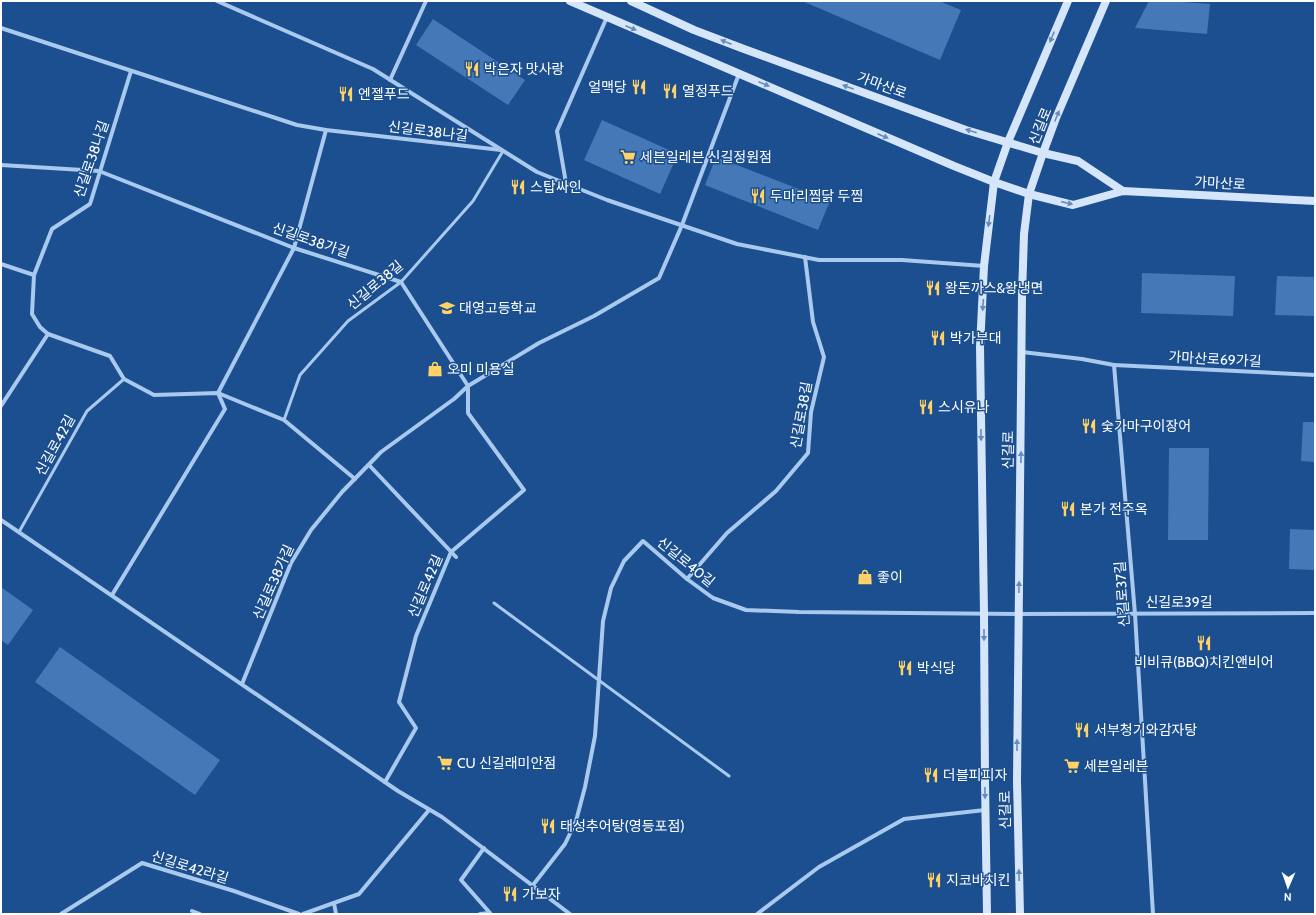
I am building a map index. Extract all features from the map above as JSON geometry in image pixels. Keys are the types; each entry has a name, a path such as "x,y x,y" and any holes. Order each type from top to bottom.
{"main road":[{"name":"가마산로","path":"570,1 994,182 1029,194 1073,205 1123,191 1315,201"},
{"name":"가마산로","path":"632,1 694,30 966,130 1043,153 1078,161 1123,191"},
{"name":"신길로","path":"1020,914 1017,781 1022,295 1024,234 1029,194 1043,153 1106,1"},
{"name":"신길로","path":"987,914 980,347 984,266 994,182 1008,142 1066,2"}],"street":[{"path":"218,1 373,69 537,172 607,200 737,244 819,260 902,260 984,266"},
{"path":"390,80 426,1"},
{"path":"566,183 557,132 607,17"},
{"name":"신길로38나길","path":"1,28 297,125 326,130 503,151"},
{"name":"신길로38나길","path":"48,334 40,327 32,314 34,275 52,229 90,204 99,171 132,71"},
{"path":"682,225 739,74"},
{"path":"218,393 294,248 326,130"},
{"name":"신길로38가길","path":"1,166 99,171 294,248 401,282"},
{"name":"신길로38가길","path":"242,684 291,563 311,530 354,479 381,452 454,399 468,386 539,343 594,316 659,278 682,225"},
{"name":"신길로38길","path":"687,579 727,533 776,491 808,453 811,412 824,357 813,322 805,257"},
{"path":"1,264 34,275"},
{"path":"401,282 468,386"},
{"path":"1,406 48,334 110,356 124,380 154,394 218,393 284,420 354,479"},
{"path":"1022,352 1082,359 1114,365"},
{"name":"가마산로69가길","path":"1114,365 1315,375"},
{"name":"신길로37길","path":"1114,365 1135,614 1153,914"},
{"name":"신길로42길","path":"385,782 416,728 399,702 416,636 451,552 524,490 468,413 468,386"},
{"path":"112,596 225,409 218,393"},
{"path":"369,465 456,557"},
{"path":"1,520 385,782 442,817 570,914"},
{"name":"신길로40길","path":"533,885 565,844 576,821 585,787 595,736 603,621 611,588 624,561 643,541 687,579 713,598 746,610 799,612 1018,614"},
{"name":"신길로39길","path":"1018,614 1315,613"},
{"path":"303,914 359,894 430,810"},
{"name":"신길로","path":"757,914 819,867 904,819 985,810"},
{"path":"484,848 461,880 491,914"},
{"name":"신길로42라길","path":"60,914 142,863 234,891 299,914"},
{"path":"334,903 336,914"},
{"path":"192,911 200,914"},
{"path":"480,914 491,914"}],"lane":[{"name":"신길로38길","path":"284,420 300,375 348,321 401,282 473,201 503,151"},
{"name":"신길로42길","path":"19,532 86,410 124,380"},
{"path":"494,603 729,776"}],"building":[{"path":"802,1 939,1 961,10 940,60"},
{"path":"1149,1 1210,4 1207,34 1135,28"},
{"path":"433,19 525,80 508,105 416,45"},
{"path":"602,120 678,154 660,194 584,160"},
{"path":"716,157 830,201 818,230 705,185"},
{"path":"1142,273 1235,276 1233,316 1141,313"},
{"path":"1277,276 1315,277 1315,316 1275,315"},
{"path":"1303,422 1315,422 1315,462 1301,461"},
{"path":"1169,448 1209,448 1208,540 1168,540"},
{"path":"1290,529 1315,530 1315,570 1289,569"},
{"path":"1,587 33,610 8,645 1,640"},
{"path":"60,647 220,760 195,795 35,682"}],"place":[{"name":"박은자 맛사랑","path":"472,69"},
{"name":"얼맥당","path":"639,87"},
{"name":"열정푸드","path":"670,91"},
{"name":"엔젤푸드","path":"346,94"},
{"name":"세븐일레븐 신길정원점","path":"628,157"},
{"name":"스탑싸인","path":"518,187"},
{"name":"두마리찜닭 두찜","path":"758,196"},
{"name":"왕돈까스&왕냉면","path":"933,288"},
{"name":"대영고등학교","path":"447,308"},
{"name":"박가부대","path":"938,338"},
{"name":"오미 미용실","path":"435,369"},
{"name":"스시유나","path":"926,407"},
{"name":"숯가마구이장어","path":"1089,426"},
{"name":"본가 전주옥","path":"1068,509"},
{"name":"좋이","path":"865,577"},
{"name":"비비큐(BBQ)치킨앤비어","path":"1204,643"},
{"name":"박식당","path":"905,668"},
{"name":"서부청기와감자탕","path":"1082,730"},
{"name":"CU 신길래미안점","path":"445,763"},
{"name":"세븐일레븐","path":"1072,766"},
{"name":"더블피피자","path":"931,775"},
{"name":"태성추어탕(영등포점)","path":"548,826"},
{"name":"지코바치킨","path":"934,880"},
{"name":"가보자","path":"510,894"}]}
